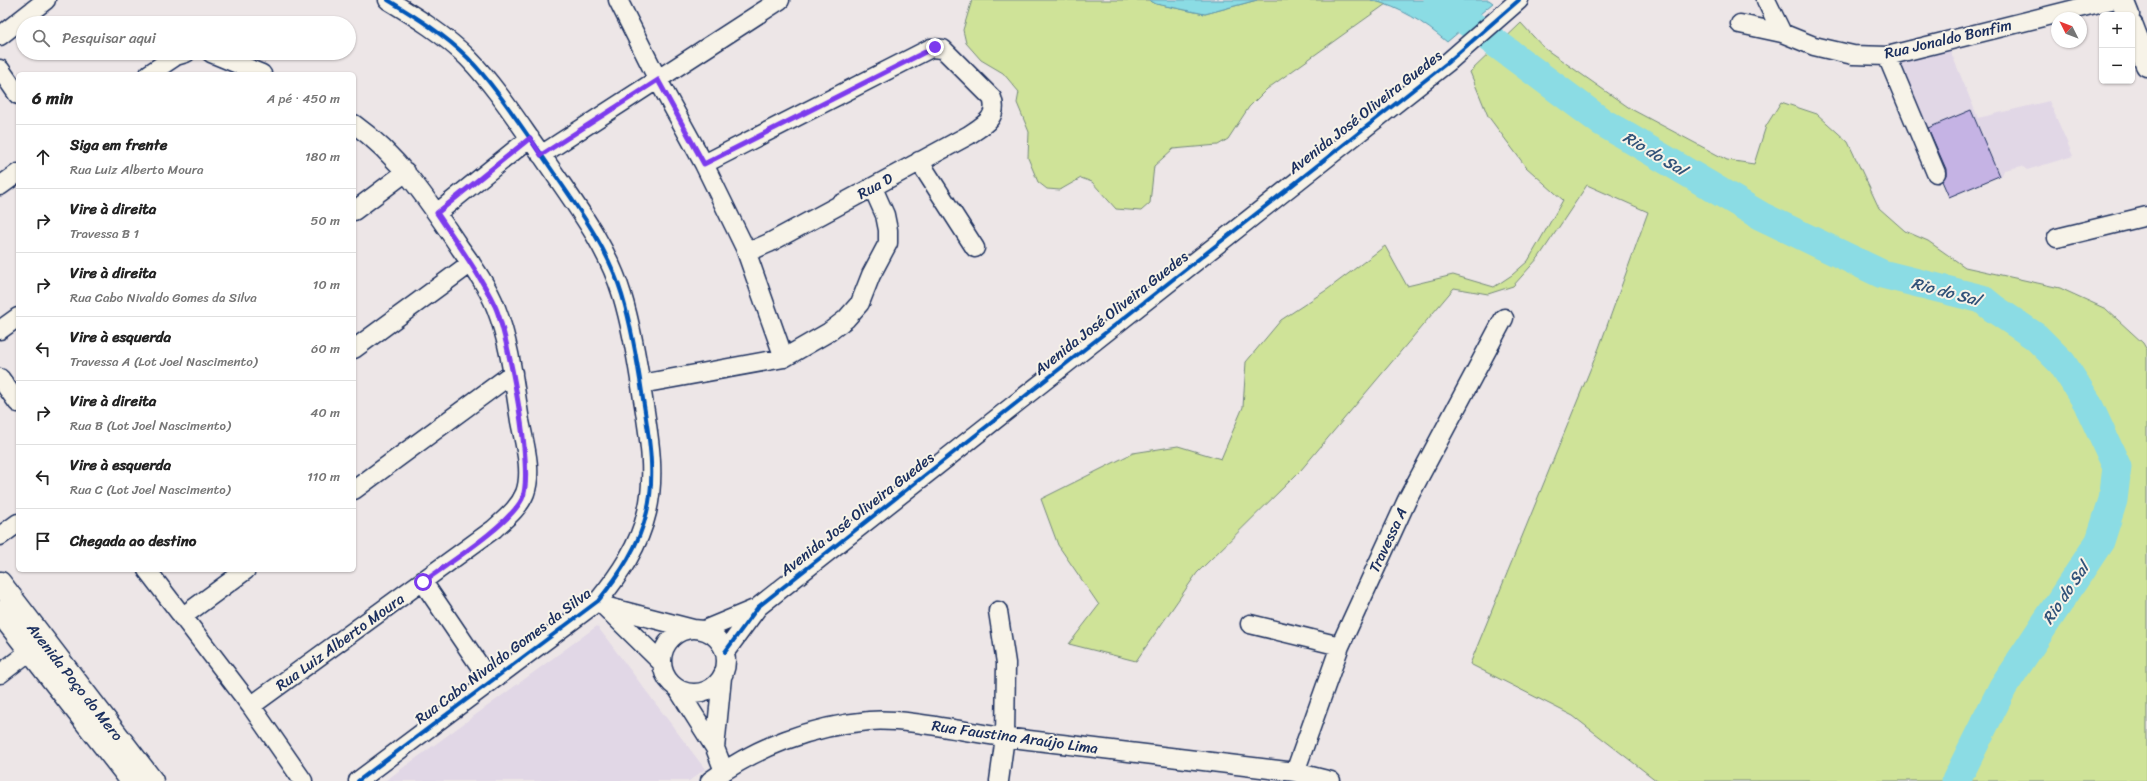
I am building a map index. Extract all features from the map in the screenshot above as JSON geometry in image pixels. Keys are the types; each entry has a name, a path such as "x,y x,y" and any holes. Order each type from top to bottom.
{"main road":[{"path":"2122,0 2127,12"},
{"path":"2135,34 2147,65"},
{"name":"Avenida Poço do Mero","path":"0,583 152,781"},
{"name":"Avenida Poço do Mero","path":"0,612 132,781"}],"street":[{"path":"26,16 46,0"},
{"name":"Rua Cabo Nivaldo Gomes da Silva","path":"358,781 490,681 601,604 632,553 647,511 652,481 648,430 641,384 622,295 606,253 583,214 530,138 494,89 468,58 427,25 388,0"},
{"path":"618,0 658,80 704,164 746,248 784,358"},
{"path":"541,155 780,0"},
{"name":"Avenida José Oliveira Guedes","path":"725,652 758,607 1447,63 1519,0"},
{"path":"1766,0 1782,33"},
{"name":"Rua Jonaldo Bonfim","path":"1740,24 1782,33 1814,46 1853,55 1887,56 2111,0"},
{"path":"0,36 16,23"},
{"name":"Rua D","path":"704,164 927,49 935,47 943,49 989,93 995,108 991,117 983,126 769,244 753,250 746,248"},
{"path":"1887,56 1936,173"},
{"path":"152,72 170,60"},
{"path":"228,60 257,72"},
{"path":"0,69 16,92"},
{"name":"Rua Luiz Alberto Moura","path":"251,706 494,529 512,512 522,499 527,480 527,461 513,374 505,336 496,307 470,263 437,213 406,172 356,126"},
{"path":"437,213 530,138"},
{"path":"919,160 975,248"},
{"path":"356,210 406,172"},
{"path":"0,186 16,174"},
{"path":"641,384 784,358 829,332 846,319 863,297 872,275 887,248 889,238 885,215 873,188"},
{"path":"2057,238 2147,216"},
{"path":"356,348 470,263"},
{"path":"0,330 16,318"},
{"name":"Travessa A","path":"1295,772 1340,646 1407,500 1504,318"},
{"path":"356,489 513,374"},
{"path":"0,378 16,400"},
{"path":"0,536 16,524"},
{"path":"148,572 251,706 303,781"},
{"path":"182,617 243,572"},
{"path":"423,582 490,681"},
{"path":"601,604 698,630 713,635 720,642 725,652 726,663 722,677 715,748 717,776"},
{"path":"601,604 662,663"},
{"name":"Avenida José Oliveira Guedes","path":"698,630 758,607"},
{"path":"998,611 1005,656 1005,737 999,781"},
{"path":"1250,624 1340,646"},
{"path":"698,630 674,636 667,644 663,653 662,663 664,673 670,682 677,688 715,748"},
{"path":"0,674 30,651"},
{"path":"677,688 687,692 697,693 707,690 722,677"},
{"name":"Rua Faustina Araújo Lima","path":"717,776 772,744 824,728 851,723 893,721 1005,737 1295,772 1331,781"}],"shaded area":[{"path":"1950,50 1978,118 2049,101 2073,156 2027,170 2022,166 2004,170 2002,175 1952,193 1894,63"},
{"path":"597,626 705,769 689,781 385,781"}],"green space":[{"path":"972,0 1149,0 1156,4 1205,14 1257,0 1371,0 1386,4 1267,89 1249,107 1228,139 1218,145 1173,149 1154,166 1150,203 1141,211 1116,209 1092,182 1081,178 1060,190 1047,189 1038,182 1028,158 1029,132 1017,103 1019,92 1003,73 981,60 966,43 963,30"},
{"path":"1521,23 1544,48 1631,109 1727,160 1754,164 1766,126 1781,102 1817,114 1848,142 1879,208 1905,231 1928,241 1965,267 2060,288 2106,309 2143,343 2147,350 2147,781 1657,781 1573,716 1470,664 1599,348 1648,212 1587,185 1539,257 1513,286 1488,294 1454,288 1301,470 1197,573 1136,661 1069,644 1099,605 1058,545 1041,499 1133,453 1178,446 1221,459 1243,407 1246,362 1281,320 1328,289 1385,246 1407,286 1453,275 1494,287 1512,275 1528,261 1563,200 1526,167 1488,116 1470,72"}],"water":[{"path":"1149,0 1257,0 1205,14 1156,4"},
{"path":"1371,0 1489,0 1493,3 1447,42 1412,16 1393,7"}],"building":[{"path":"1971,110 1999,176 1949,197 1942,181 1946,175 1946,169 1928,128"}],"waterway":[{"name":"Rio do Sal","path":"1438,0 1602,122 1761,216 1882,274 1982,299 2036,337 2062,363 2087,402 2117,467 2113,500 2100,541 2003,687 1956,781"}],"cycle path":[{"path":"358,781 598,601 621,570 634,548 644,524 650,498 651,484 651,456 632,333 622,295 607,257 576,204 506,105 478,69 468,58 440,34 388,0"},
{"path":"725,652 758,607 1447,63 1519,0"}],"route":[{"path":"423,582 494,529 512,512 522,499 526,490 527,480 527,461 513,374 505,336 496,307 470,263 437,213 530,138 541,155 658,80 704,164 927,49 935,47"}]}
